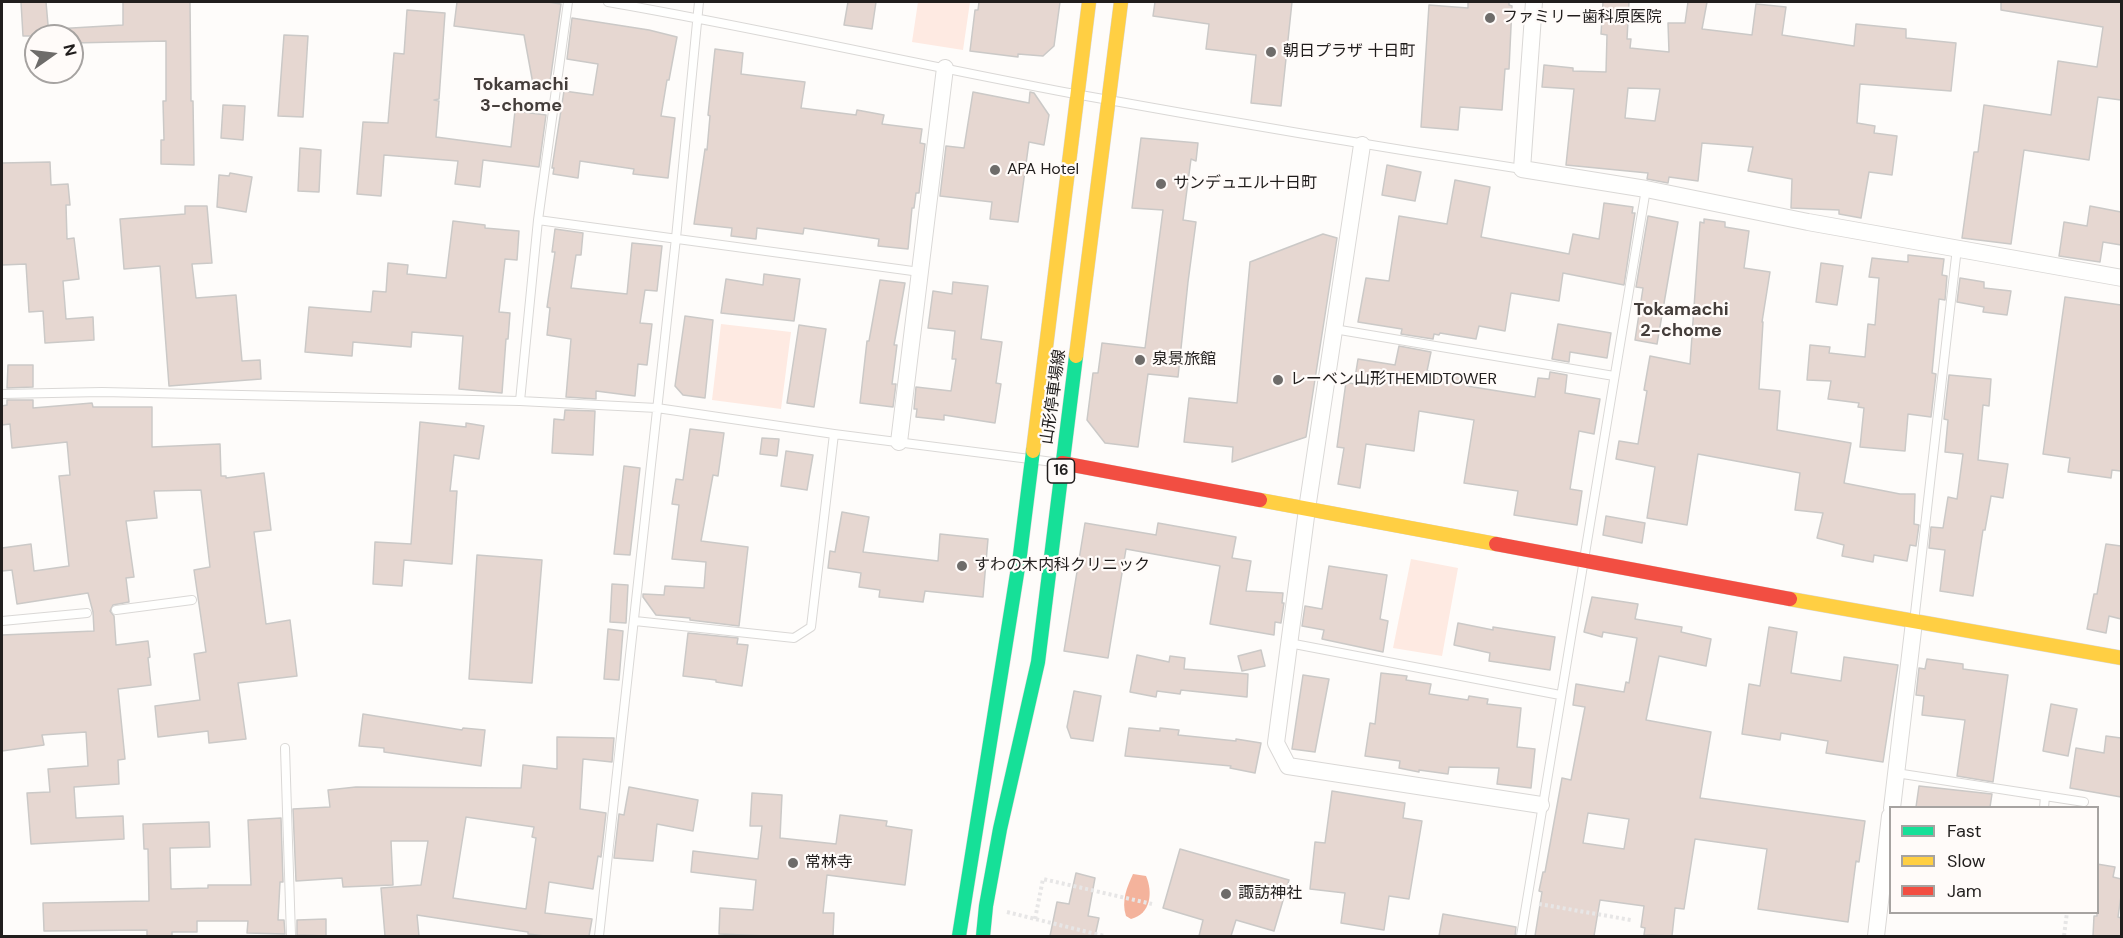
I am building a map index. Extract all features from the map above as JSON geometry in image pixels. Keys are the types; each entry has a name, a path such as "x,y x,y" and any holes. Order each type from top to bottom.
{"main road":[{"name":"山形停車場線","path":"959,936 1020,555 1030,460 1089,2"},
{"name":"山形停車場線","path":"983,936 1000,829 1038,662 1121,2"},
{"path":"1062,463 1914,622 2121,658"}],"street":[{"path":"1533,2 1522,169 1646,189 1808,222 2121,278"},
{"path":"899,442 945,68"},
{"path":"1362,145 1307,509 1276,743 1288,766 1541,806"},
{"path":"1892,806 1914,622"},
{"path":"1876,936 1889,825"}],"lane":[{"path":"520,401 538,220 568,2"},
{"path":"608,2 696,17 1078,94 1362,145 1522,169"},
{"path":"599,936 635,621 699,2"},
{"path":"1521,936 1646,189"},
{"path":"538,220 920,272"},
{"path":"1914,622 1957,248"},
{"path":"1334,329 1614,376"},
{"path":"2,394 102,392 520,401 657,408 834,434 1062,463"},
{"path":"635,621 794,638 811,627 834,434"},
{"path":"116,609 192,600"},
{"path":"2,621 87,612"},
{"path":"1289,643 1560,695"},
{"path":"285,748 291,936"},
{"path":"1896,773 2084,802"},
{"path":"2044,806 2045,796"}],"path":[{"path":"1035,919 1043,879 1152,904"},
{"path":"1526,902 1631,920"},
{"path":"986,906 1104,936"},
{"path":"2064,936 2067,914"}],"shaded area":[{"path":"918,2 970,2 963,50 912,42"},
{"path":"721,324 791,332 781,409 712,400"},
{"path":"1411,559 1458,568 1442,656 1393,648"},
{"path":"1133,874 1146,876 1150,895 1143,912 1131,919 1126,916 1124,900"}],"building":[{"path":"21,2 46,2 48,24 24,24 23,36"},
{"path":"123,2 190,2 194,165 161,164 161,140 164,140 163,101 166,101 166,41 84,43 84,27 123,25"},
{"path":"457,2 561,4 550,82 533,84 524,35 454,26"},
{"path":"848,2 876,2 872,29 844,25"},
{"path":"979,2 1060,2 1054,46 1043,56 1018,54 1018,57 970,51 975,10 978,10"},
{"path":"1155,2 1292,2 1281,106 1251,103 1256,55 1206,49 1209,24 1153,16"},
{"path":"1468,2 1509,2 1512,6 1509,69 1505,69 1502,110 1460,107 1458,130 1421,127 1429,5 1468,8"},
{"path":"1603,2 1629,2 1627,39 1631,39 1630,48 1669,52 1668,23 1685,23 1688,2 1707,2 1702,29 1752,35 1756,4 1786,7 1782,35 1854,46 1856,24 1906,29 1906,38 1956,43 1951,91 1860,84 1857,123 1875,126 1874,133 1897,136 1892,175 1869,172 1861,218 1839,214 1839,210 1791,208 1792,179 1748,171 1753,147 1702,143 1698,181 1669,177 1668,183 1647,179 1648,173 1566,165 1574,89 1542,87 1544,65 1573,68 1573,71 1606,72 1607,35 1601,34","holes":["1628,88 1660,89 1655,121 1625,118"]},
{"path":"2001,2 2121,2 2121,100 2098,97 2089,160 2024,150 2011,244 1962,238 1974,152 1978,152 1984,105 2051,115 2058,61 2097,67 2103,27 2001,10"},
{"path":"407,10 445,13 439,99 434,100 439,101 436,137 511,147 515,111 546,115 539,167 483,160 480,187 455,184 458,161 384,155 381,196 357,194 363,122 388,123 394,53 404,54"},
{"path":"572,18 649,30 677,37 661,116 675,118 668,178 633,174 634,169 580,161 578,178 553,174 564,91 593,95 598,64 567,59"},
{"path":"284,35 308,36 303,117 278,116"},
{"path":"715,49 743,53 741,74 805,82 801,108 856,115 857,110 884,115 882,124 922,129 920,143 925,144 919,193 916,193 914,208 912,208 908,249 878,246 879,239 804,228 803,234 757,228 756,239 731,236 732,228 694,224 705,149 707,150"},
{"path":"973,92 1029,103 1030,92 1034,93 1049,115 1044,145 1029,142 1018,222 990,219 992,202 940,196 946,146 964,148"},
{"path":"223,105 245,106 243,140 221,138"},
{"path":"1141,138 1198,143 1196,161 1191,159 1183,220 1196,222 1178,377 1148,374 1138,447 1105,443 1087,420 1093,373 1098,373 1102,343 1145,348 1163,210 1132,208"},
{"path":"300,148 321,150 319,192 298,191"},
{"path":"50,162 51,185 68,184 70,205 66,205 67,239 74,238 79,279 63,281 66,319 93,317 94,340 45,343 43,311 29,312 26,264 2,265 2,163"},
{"path":"1387,165 1421,172 1415,201 1382,195"},
{"path":"230,173 252,177 246,212 217,207 219,175 229,176"},
{"path":"1455,180 1490,187 1481,237 1569,254 1573,234 1599,239 1604,203 1633,207 1632,213 1635,213 1624,285 1563,273 1559,301 1511,293 1505,331 1479,326 1476,339 1440,333 1439,335 1434,334 1433,339 1401,334 1402,329 1358,322 1366,278 1389,281 1399,216 1447,224"},
{"path":"185,206 207,206 212,263 192,264 196,298 236,295 242,361 260,360 261,379 169,386 160,266 124,269 120,219 185,214"},
{"path":"2090,206 2121,212 2121,245 2103,242 2100,262 2059,256 2064,222 2087,226"},
{"path":"1648,216 1678,222 1657,344 1635,340 1643,288 1636,287"},
{"path":"1704,219 1725,222 1725,227 1749,231 1744,268 1770,272 1762,322 1759,389 1780,391 1777,430 1851,443 1844,483 1900,494 1915,494 1914,524 1919,525 1916,546 1910,545 1907,561 1874,555 1873,562 1842,556 1844,545 1817,538 1823,513 1795,510 1800,473 1698,454 1687,525 1647,518 1655,467 1616,459 1619,441 1638,444 1650,356 1690,364 1700,222 1704,223"},
{"path":"453,221 485,225 485,228 519,231 517,260 505,259 499,312 510,313 502,393 459,389 463,336 412,332 411,347 353,342 352,356 305,352 309,307 371,312 373,291 386,292 388,263 408,265 407,274 446,278"},
{"path":"555,229 583,233 581,255 576,255 571,288 627,294 632,243 662,246 657,291 645,290 640,323 652,324 647,365 638,364 635,396 596,391 596,399 566,397 571,339 547,335 550,308 547,307 555,252 552,252"},
{"name":"レーベン山形THEMIDTOWER","path":"1323,234 1337,238 1306,437 1232,462 1233,447 1184,442 1189,398 1237,403 1250,262"},
{"path":"1908,255 1944,259 1942,275 1947,276 1945,300 1939,299 1932,373 1936,374 1931,417 1908,414 1905,451 1860,447 1864,408 1858,407 1859,403 1828,399 1831,381 1807,380 1810,345 1830,347 1829,353 1865,357 1868,324 1875,325 1879,278 1869,277 1872,258 1908,262"},
{"path":"1821,263 1843,266 1837,305 1816,302"},
{"path":"764,274 800,279 794,321 721,313 726,279 763,285"},
{"path":"1960,278 1984,282 1984,288 2011,291 2007,315 1983,312 1984,307 1957,302"},
{"path":"880,280 905,283 894,345 897,345 892,384 896,384 893,407 860,403 867,341 869,341"},
{"path":"953,282 988,286 981,339 1002,342 996,383 1001,384 995,423 944,415 944,420 916,417 917,409 914,409 916,387 951,391 956,359 952,359 955,331 928,328 933,291 952,294"},
{"path":"2065,297 2121,305 2121,471 2112,470 2111,478 2068,472 2070,458 2043,454"},
{"path":"685,316 713,320 705,398 683,395 675,386"},
{"path":"1558,324 1611,333 1607,358 1570,352 1569,362 1552,359"},
{"path":"799,325 826,329 814,407 787,403"},
{"path":"1399,346 1431,352 1427,371 1468,378 1467,386 1535,397 1538,378 1549,379 1550,372 1567,375 1565,393 1600,399 1594,434 1579,431 1570,489 1582,491 1577,525 1514,515 1518,491 1464,483 1474,420 1419,411 1414,451 1366,444 1360,488 1338,484 1344,448 1337,447 1346,382 1354,384 1358,359 1395,365"},
{"path":"8,365 33,365 33,387 7,388"},
{"path":"1949,375 1991,379 1989,406 1983,405 1978,460 2008,464 2003,498 1991,496 1985,530 1983,530 1973,596 1940,591 1945,550 1929,548 1931,527 1943,528 1948,497 1957,499 1963,454 1945,452 1948,420 1944,419"},
{"path":"7,400 33,400 33,408 92,403 93,407 152,407 152,447 220,444 221,476 226,476 226,478 264,473 271,530 254,532 266,624 290,620 297,676 238,683 246,739 209,743 208,731 158,737 155,706 200,700 194,654 206,652 194,570 210,567 201,490 154,491 157,518 126,521 134,577 126,578 129,602 113,605 110,611 114,616 116,645 148,641 151,685 118,689 125,759 118,760 119,784 74,787 76,818 123,816 124,839 31,844 27,793 50,792 48,769 88,766 86,732 42,735 44,745 2,751 2,635 94,631 93,612 88,593 17,604 12,570 2,571 2,548 31,544 34,571 69,566 59,476 70,475 67,442 12,448 10,424 2,425 2,406 7,405"},
{"path":"565,410 595,411 593,455 552,453 554,419 564,420"},
{"path":"420,422 466,427 466,423 484,426 479,459 454,455 450,491 457,491 452,564 404,560 402,586 373,584 375,542 411,544"},
{"path":"690,429 724,433 718,476 713,475 701,541 748,547 739,626 656,615 643,597 643,594 664,595 665,586 704,588 706,562 672,559 679,505 672,504 676,479 683,480"},
{"path":"762,438 779,439 777,456 760,454"},
{"path":"786,451 813,455 807,490 781,486"},
{"path":"624,466 640,468 630,555 614,554"},
{"path":"842,512 869,517 863,552 938,561 940,534 988,539 983,597 925,591 923,602 879,597 880,590 859,587 861,573 828,568 830,551 835,552"},
{"path":"1606,516 1645,523 1642,543 1603,535"},
{"path":"1085,523 1156,535 1158,523 1236,537 1232,558 1251,561 1246,591 1283,593 1281,623 1275,622 1274,635 1210,624 1220,566 1126,549 1108,658 1064,651"},
{"path":"2106,544 2121,546 2121,619 2109,616 2106,633 2087,629 2094,594 2097,594"},
{"path":"477,555 542,560 532,683 469,679"},
{"path":"1329,566 1387,575 1380,619 1388,621 1383,652 1322,639 1324,630 1302,626 1305,606 1322,609"},
{"path":"612,584 628,585 626,623 610,622"},
{"path":"1592,597 1638,604 1635,619 1682,627 1681,632 1711,639 1706,666 1659,656 1646,720 1711,732 1700,798 1865,821 1859,862 1856,861 1848,922 1758,909 1767,849 1695,839 1684,909 1675,908 1672,936 1644,935 1645,928 1641,927 1644,906 1600,900 1594,936 1535,936 1542,892 1539,891 1543,872 1545,872 1562,778 1571,780 1585,707 1573,705 1576,684 1624,692 1626,682 1629,683 1637,638 1603,632 1602,637 1584,632","holes":["1588,813 1629,819 1624,849 1583,843"]},
{"path":"1458,623 1493,630 1493,627 1555,637 1550,670 1489,661 1490,653 1454,645"},
{"path":"1769,627 1797,632 1791,673 1841,681 1844,657 1898,665 1883,762 1826,753 1828,741 1781,733 1780,740 1742,734 1749,684 1760,686"},
{"path":"608,629 623,631 619,680 604,679"},
{"path":"688,633 738,638 737,644 748,645 742,686 683,676"},
{"path":"1261,650 1265,666 1242,671 1238,656"},
{"path":"1137,655 1169,662 1170,656 1185,658 1184,669 1248,674 1247,697 1181,690 1180,694 1157,691 1156,697 1130,692"},
{"path":"1927,659 1963,664 1963,669 2008,675 1993,782 1957,776 1965,720 1922,715 1924,696 1916,695 1919,668 1925,669"},
{"path":"1381,673 1407,676 1406,680 1431,684 1429,694 1468,700 1469,696 1488,699 1487,704 1521,708 1517,747 1535,749 1531,788 1497,784 1499,768 1449,767 1448,774 1419,770 1419,772 1399,768 1400,761 1365,756 1370,723 1375,724"},
{"path":"1303,675 1329,679 1315,752 1292,749"},
{"path":"1074,691 1101,696 1093,741 1071,738 1067,727"},
{"path":"2051,704 2077,709 2068,756 2043,751"},
{"path":"363,714 462,730 463,728 485,730 481,766 384,752 384,748 359,746"},
{"path":"1129,728 1179,730 1178,735 1261,743 1255,773 1230,768 1231,766 1125,756"},
{"path":"2106,736 2121,738 2121,797 2070,788 2076,748 2104,753"},
{"path":"557,737 614,738 612,762 583,759 580,809 606,813 601,857 598,856 593,889 549,882 545,913 592,919 589,936 528,934 528,932 417,915 419,936 385,936 381,888 421,885 428,841 391,841 393,885 343,887 342,878 296,881 293,809 330,807 328,790 356,787 521,788 523,765 557,769","holes":["466,817 534,827 532,837 536,838 526,909 453,898"]},
{"path":"1919,786 1992,794 1990,806 1916,806"},
{"path":"629,787 698,800 693,831 657,824 653,861 614,858 619,814 624,815"},
{"path":"1332,791 1405,803 1403,818 1422,821 1409,899 1389,896 1384,930 1341,923 1345,893 1310,889 1315,842 1325,843"},
{"path":"752,793 782,795 780,838 836,844 840,815 887,821 886,826 912,830 905,885 827,875 823,913 834,913 833,936 719,934 720,908 753,910 756,880 691,872 693,851 758,859 762,826 750,826"},
{"path":"281,818 283,882 280,882 278,920 284,920 285,934 247,933 248,921 197,921 197,932 172,932 172,936 147,936 147,930 44,931 43,903 149,901 148,849 144,849 143,824 209,822 210,847 170,848 171,889 208,888 208,885 251,885 248,820"},
{"name":"諏訪神社","path":"1180,849 1289,880 1274,931 1236,920 1231,936 1199,936 1203,920 1163,908"},
{"path":"2099,864 2115,867 2113,877 2121,879 2118,917 2121,918 2121,936 2093,936 2094,916 2099,914"},
{"path":"1076,873 1095,878 1088,916 1099,918 1095,936 1050,936 1057,902 1069,904"},
{"path":"1443,914 1516,927 1515,936 1439,936"},
{"path":"326,919 326,936 297,935 297,920"}],"traffic: fast":[{"path":"983,936 1000,829 1038,662 1076,356"},
{"path":"959,936 1020,555 1033,451"}],"traffic: slow":[{"path":"1033,451 1089,2"},
{"path":"1076,356 1121,2"},
{"path":"1260,500 1496,544"},
{"path":"1790,599 2122,658"}],"traffic: jam":[{"path":"1062,463 1260,500"},
{"path":"1496,544 1790,599"}],"place":[{"name":"ファミリー歯科原医院","path":"1490,18"},
{"name":"朝日プラザ 十日町","path":"1271,52"},
{"name":"APA Hotel","path":"995,170"},
{"name":"サンデュエル十日町","path":"1161,184"},
{"name":"泉景旅館","path":"1140,360"},
{"name":"レーベン山形THEMIDTOWER","path":"1278,380"},
{"name":"すわの木内科クリニック","path":"962,566"},
{"name":"常林寺","path":"793,863"},
{"name":"諏訪神社","path":"1226,894"}],"district":[{"name":"Tokamachi 3-chome","path":"521,95"},
{"name":"Tokamachi 2-chome","path":"1681,320"}]}
